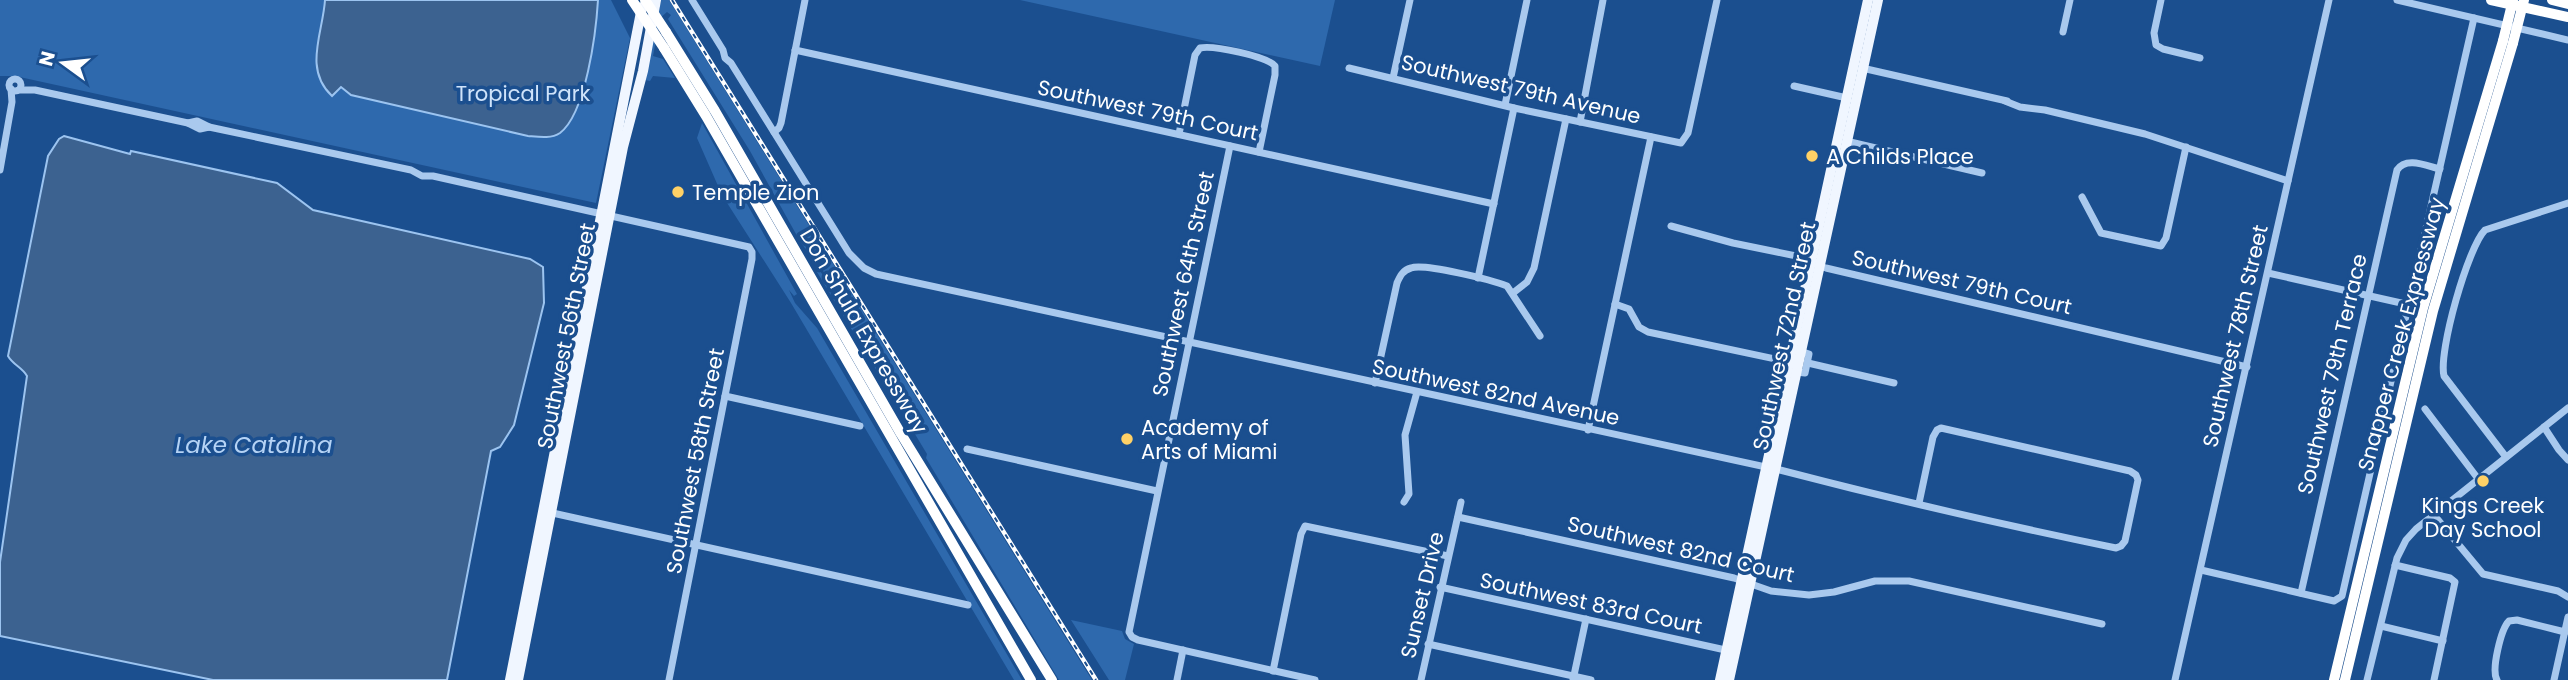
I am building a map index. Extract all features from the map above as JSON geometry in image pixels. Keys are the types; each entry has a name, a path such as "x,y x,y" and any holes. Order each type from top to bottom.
{"highway":[{"name":"Don Shula Expressway","path":"632,0 706,116 1031,680"},
{"name":"Don Shula Expressway","path":"644,0 715,111 901,434 1052,680"},
{"path":"2491,0 2568,17"},
{"name":"Snapper Creek Expressway","path":"2345,680 2433,311 2508,42 2513,0"},
{"name":"Snapper Creek Expressway","path":"2334,680 2423,308 2508,42 2524,0"},
{"path":"2552,0 2568,4"},
{"path":"2550,13 2568,24"}],"main road":[{"name":"Southwest 56th Street","path":"510,680 523,634 606,214 644,0"},
{"name":"Southwest 56th Street","path":"606,214 643,71 656,0"},
{"name":"Southwest 72nd Street","path":"1729,680 1731,651 1770,469 1797,365 1815,263 1846,141 1868,0"},
{"name":"Southwest 72nd Street","path":"1797,365 1847,98 1878,0"},
{"name":"Southwest 56th Street","path":"518,680 523,634"},
{"name":"Southwest 72nd Street","path":"1720,680 1731,651"}],"street":[{"path":"692,0 723,50 725,58 732,63 774,132 780,126 805,0"},
{"path":"1393,78 1410,0"},
{"path":"1505,106 1527,0"},
{"path":"1580,122 1604,0"},
{"name":"Southwest 79th Avenue","path":"1349,68 1514,108 1671,142 1684,141 1717,0"},
{"path":"2063,32 2070,0"},
{"path":"2161,0 2154,36 2156,45 2200,58"},
{"name":"Southwest 78th Street","path":"2176,680 2329,0"},
{"path":"2397,0 2568,40"},
{"path":"2201,569 2334,601 2340,599 2344,591 2474,18"},
{"path":"1179,134 1195,55 1200,48 1212,47 1264,59 1275,66 1259,152"},
{"name":"Southwest 79th Court","path":"795,50 1494,204"},
{"path":"1858,67 2037,106 2138,132 2288,181"},
{"path":"0,82 188,123 197,121 209,127 411,170 422,176 433,176 606,214"},
{"path":"1794,86 1847,98"},
{"path":"0,170 15,87"},
{"path":"1478,278 1514,108"},
{"path":"1513,293 1527,282 1534,268 1566,119"},
{"name":"Southwest 82nd Avenue","path":"774,132 846,248 864,268 881,275 1770,469 2116,548 2122,546 2125,541 2138,484 2136,475 1948,429 1938,429 1933,439 1919,503"},
{"path":"1588,430 1651,137"},
{"path":"1846,141 1982,173"},
{"name":"Southwest 64th Street","path":"1183,650 1138,640 1130,635 1130,624 1230,146"},
{"path":"2082,197 2096,227 2102,233 2161,246 2166,238 2186,147"},
{"name":"Southwest 79th Terrace","path":"2301,593 2400,165 2409,163 2440,169"},
{"path":"2506,457 2445,378 2442,369 2459,291 2482,233 2489,228 2568,202"},
{"name":"Southwest 58th Street","path":"606,214 738,243 751,249 752,259 726,396 669,680"},
{"name":"Southwest 79th Court","path":"1671,226 2247,368"},
{"path":"1375,383 1395,291 1402,273 1411,267 1421,266 1507,286 1540,335"},
{"path":"2268,272 2410,305"},
{"path":"1615,304 1630,310 1639,327 1648,332 1894,383"},
{"path":"1404,502 1409,494 1405,436 1418,392"},
{"path":"726,396 860,426"},
{"path":"2367,680 2395,565 2406,540 2568,408"},
{"path":"2425,409 2479,480"},
{"path":"2544,427 2568,460"},
{"path":"967,449 1157,491"},
{"name":"Sunset Drive","path":"1421,680 1461,502"},
{"path":"547,512 968,605"},
{"path":"2434,515 2483,573 2567,596"},
{"name":"Southwest 82nd Court","path":"1458,517 1746,582 1777,592 1813,595 1875,581 1909,581 2102,624"},
{"path":"1269,680 1305,526 1448,556"},
{"path":"2395,565 2450,578 2455,582 2434,680"},
{"name":"Southwest 83rd Court","path":"1440,587 1731,651"},
{"path":"2554,680 2568,617"},
{"path":"1574,678 1586,619"},
{"path":"2496,678 2504,628 2509,621 2517,620 2565,632"},
{"path":"2381,626 2443,641"},
{"path":"1428,644 1591,680"},
{"path":"1177,680 1183,650 1315,680"}],"green space":[{"name":"Tropical Park","path":"0,0 611,0 630,38 596,203 15,76 0,76"},
{"path":"661,0 669,0 1092,680 1059,680 817,272 820,271 829,284 827,276 801,243 750,151 668,19 671,15 667,12 660,18 653,56 663,59 675,78 653,76 650,81 645,80"},
{"path":"1020,0 1335,0 1320,66"},
{"path":"702,123 797,294 794,296 789,290 795,303 817,328 1022,680 1014,680 791,303 722,195 697,138"},
{"path":"1071,620 1122,631 1125,639 1134,644 1125,680 1109,680"}],"water":[{"path":"325,0 598,0 588,71 577,108 560,133 541,137 351,95 341,87 332,96 318,74 317,62"},
{"name":"Lake Catalina","path":"64,136 130,154 131,151 277,183 313,210 530,259 543,267 544,303 514,425 500,447 491,451 447,680 213,680 0,636 0,562 27,376 8,356 48,156"}],"railway":[{"path":"672,0 1096,680"}],"place":[{"name":"A Childs Place","path":"1812,156"},
{"name":"Temple Zion","path":"678,192"},
{"name":"Academy of Arts of Miami","path":"1127,439"},
{"name":"Kings Creek Day School","path":"2483,481"}]}
